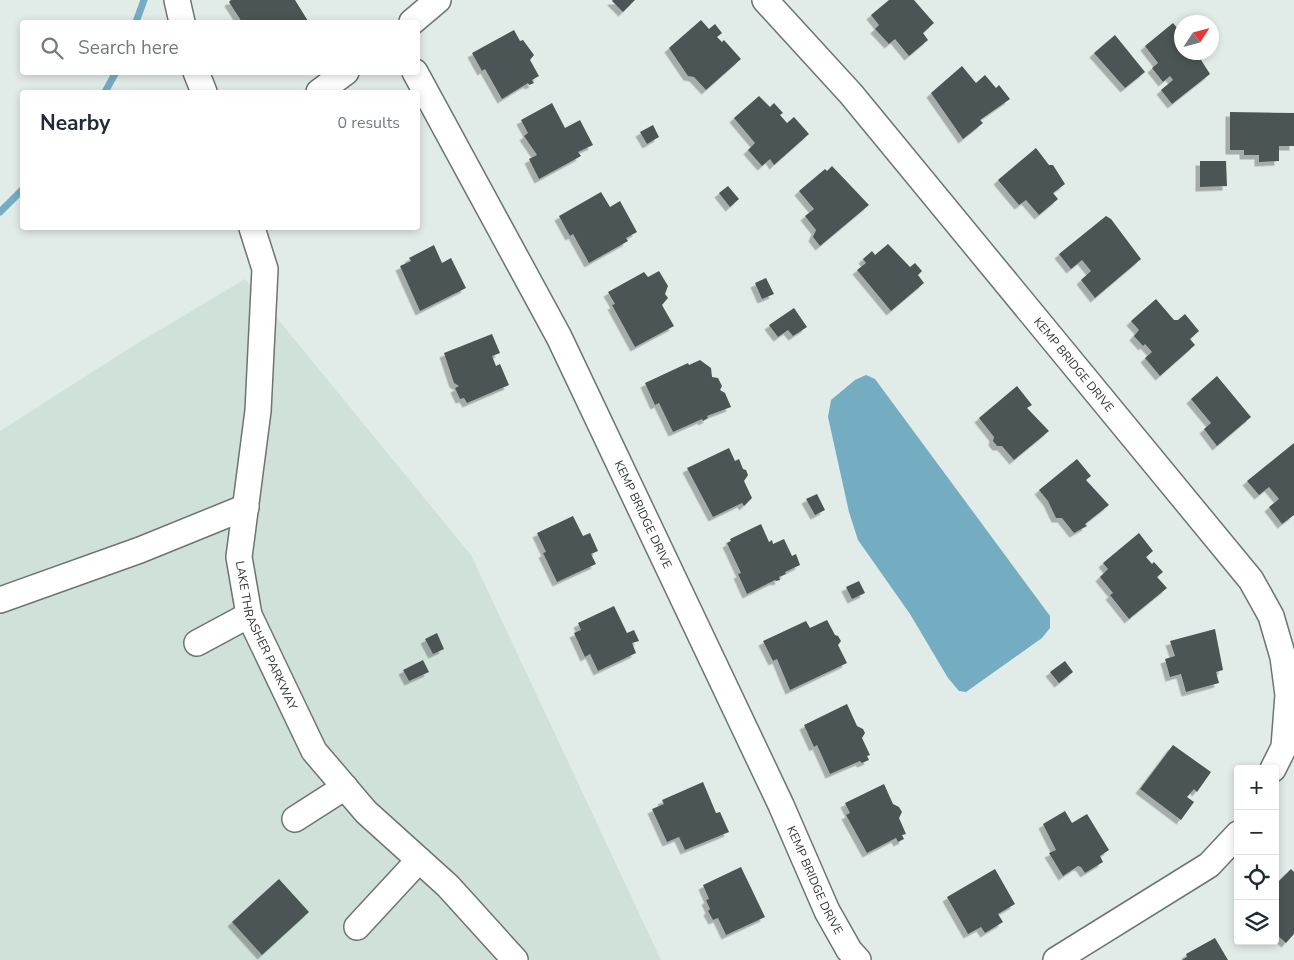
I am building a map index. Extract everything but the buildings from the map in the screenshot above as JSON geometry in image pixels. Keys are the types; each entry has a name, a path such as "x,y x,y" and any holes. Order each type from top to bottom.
{"street":[{"path":"177,0 182,20"},
{"path":"414,20 438,0"},
{"name":"KEMP BRIDGE DRIVE","path":"765,0 851,94 1251,580 1271,616 1291,695 1284,755"},
{"path":"197,75 203,90"},
{"path":"322,90 342,75"},
{"name":"KEMP BRIDGE DRIVE","path":"418,75 567,353 777,796 827,912 849,950 858,960"},
{"name":"LAKE THRASHER PARKWAY","path":"253,230 265,268 258,411 240,558 249,615 314,751 366,812 448,886 515,960"},
{"path":"0,600 140,550 246,507"},
{"path":"197,642 249,615"},
{"path":"295,819 345,787"},
{"path":"1056,960 1209,864 1234,838"},
{"path":"358,927 419,860"}],"shaded area":[{"path":"245,279 471,555 661,960 0,960 0,431 133,346"}],"water":[{"path":"866,375 875,379 1050,616 1050,628 1042,638 966,692 959,691 948,678 910,614 858,540 849,512 828,417 831,400 855,380"}],"waterway":[{"path":"137,20 144,0"},
{"path":"106,90 114,75"},
{"path":"0,212 20,192"}]}
